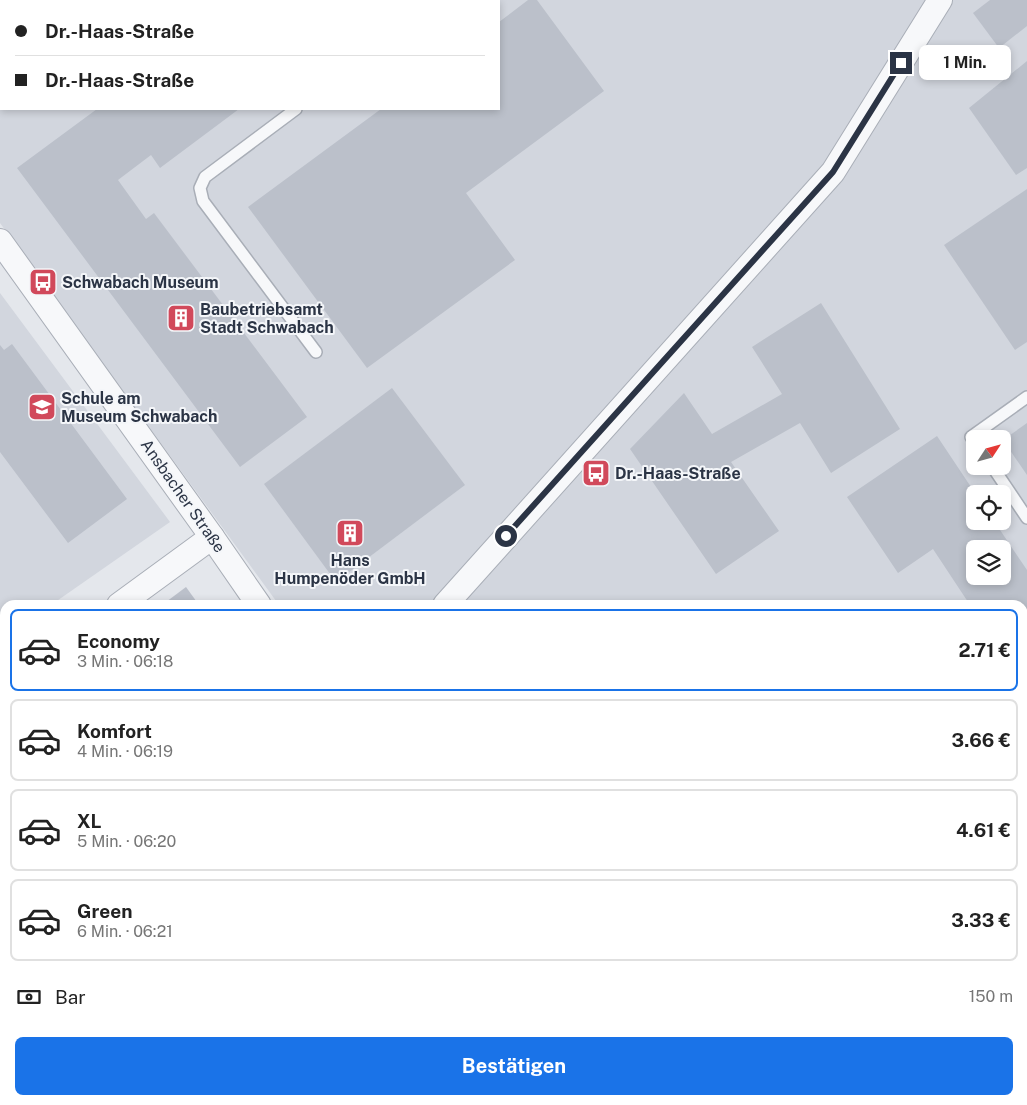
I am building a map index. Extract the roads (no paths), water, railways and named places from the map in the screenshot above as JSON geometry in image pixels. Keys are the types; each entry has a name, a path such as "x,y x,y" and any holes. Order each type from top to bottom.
{"street":[{"path":"449,600 833,172 940,0"},
{"name":"Ansbacher Straße","path":"0,241 256,600"},
{"path":"126,600 212,537"}],"lane":[{"path":"295,110 205,177 200,188 203,201 316,352"},
{"path":"981,430 1027,397"},
{"path":"998,475 1027,518"}],"place":[{"name":"Schwabach Museum","path":"43,282"},
{"name":"Baubetriebsamt Stadt Schwabach","path":"181,318"},
{"name":"Schule am Museum Schwabach","path":"42,407"},
{"name":"Dr.-Haas-Straße","path":"596,473"},
{"name":"Hans Humpenöder GmbH","path":"350,533"}]}
